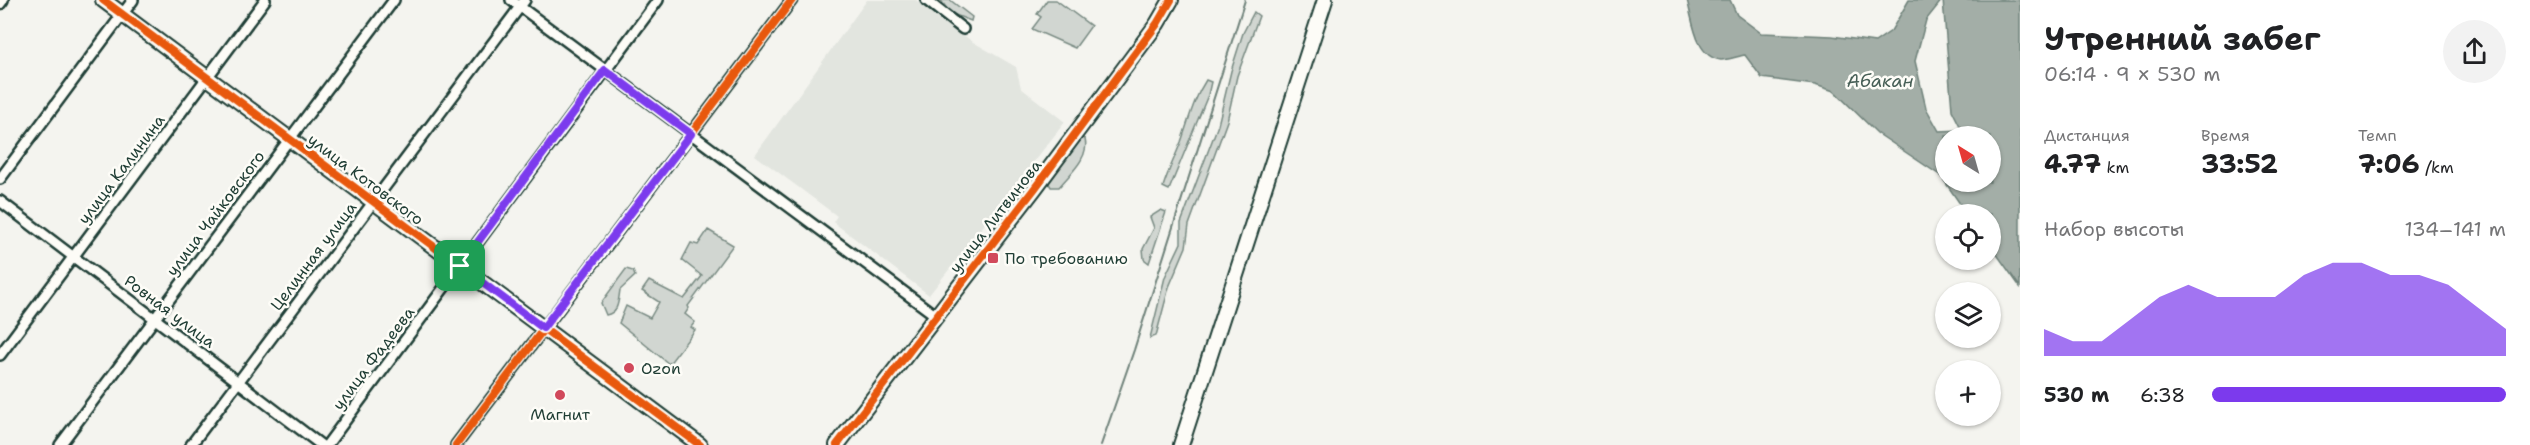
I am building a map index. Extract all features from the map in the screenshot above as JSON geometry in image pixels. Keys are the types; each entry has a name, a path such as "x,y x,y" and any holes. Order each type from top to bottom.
{"street":[{"path":"0,4 3,0"},
{"name":"улица Котовского","path":"103,0 700,445"},
{"path":"0,179 133,0"},
{"name":"улица Калинина","path":"0,356 265,0"},
{"name":"улица Чайковского","path":"60,445 394,0"},
{"path":"511,0 522,3 605,70 935,315"},
{"name":"улица Фадеева","path":"327,445 658,0"},
{"path":"456,445 792,0"},
{"path":"926,0 963,29"},
{"name":"улица Литвинова","path":"837,445 1035,188 1157,24 1172,0"},
{"path":"1181,445 1325,0"},
{"name":"Целинная улица","path":"191,445 522,3"},
{"name":"Ровная улица","path":"0,201 321,445"}],"shaded area":[{"path":"867,0 916,0 973,42 1016,67 1021,88 1065,122 929,295 833,222 837,216 755,155"},
{"path":"936,0 950,0 972,17 971,21 950,13 942,2"},
{"path":"1047,0 1056,0 1091,26 1075,48 1032,29 1041,17 1037,14"},
{"path":"1254,12 1259,16 1237,76 1227,121 1189,225 1186,247 1169,287 1156,336 1150,338 1165,277 1181,243 1181,223 1218,125 1243,33"},
{"path":"1206,80 1211,82 1208,95 1169,190 1163,187 1165,181 1194,103"},
{"path":"1079,137 1085,139 1086,146 1082,159 1059,187 1051,187 1048,182"},
{"path":"1161,210 1166,212 1149,263 1144,259 1143,249 1154,228 1150,217"},
{"path":"708,230 733,245 688,306 685,314 695,322 691,327 695,330 669,364 619,323 626,306 650,318 659,302 642,291 649,281 684,299 702,276 682,260 691,243 698,245"},
{"path":"626,269 633,271 635,276 620,290 616,309 606,315 601,303"}],"water":[{"name":"Абакан","path":"1687,0 1730,0 1737,15 1761,33 1832,36 1875,42 1891,31 1909,0 1942,0 1926,20 1915,61 1926,108 1936,126 1935,172 1877,133 1834,91 1815,85 1762,78 1745,55 1724,60 1712,57 1700,45"},
{"name":"Абакан","path":"1943,0 2020,0 2020,287 2001,260 2001,204 1960,204 1952,192 2001,192 2001,126 1960,126 1952,110"}],"waterway":[{"path":"1101,445 1134,350 1245,0"}],"cycle path":[{"path":"103,0 700,445"},
{"path":"456,445 792,0"},
{"path":"837,445 1035,188 1157,24 1171,0"}],"place":[{"name":"По требованию","path":"993,258"},
{"name":"Ozon","path":"629,368"},
{"name":"Магнит","path":"560,395"}],"route":[{"path":"605,70 691,134 543,328 460,266 605,70"}]}
